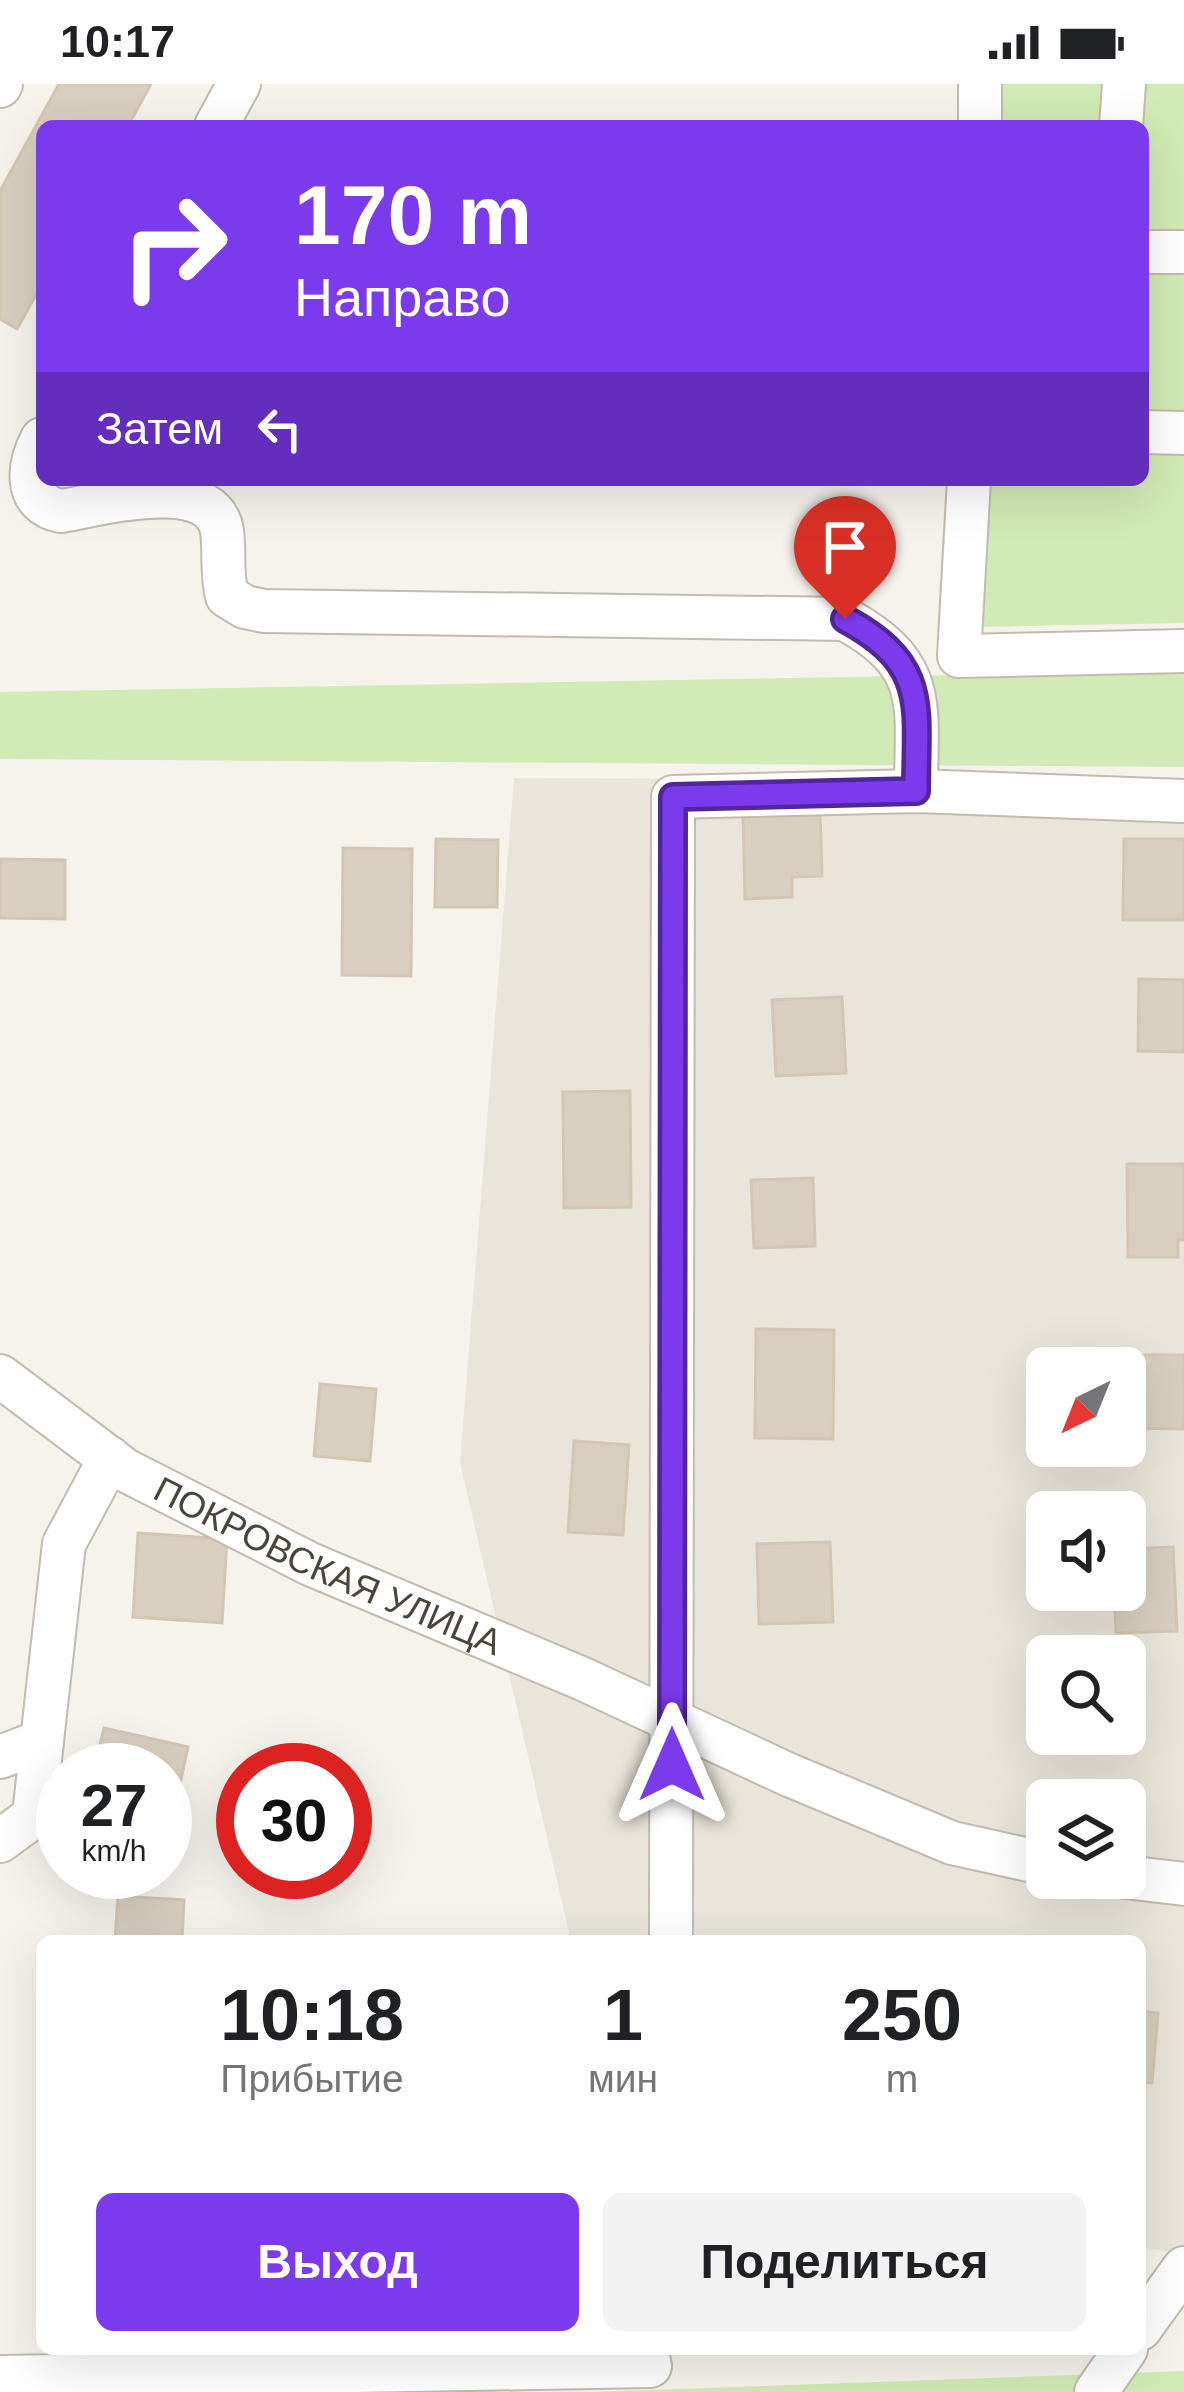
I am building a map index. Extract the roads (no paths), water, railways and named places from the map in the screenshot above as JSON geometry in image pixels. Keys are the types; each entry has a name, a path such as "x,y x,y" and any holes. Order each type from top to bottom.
{"street":[{"path":"219,120 239,84"},
{"path":"980,84 980,120"},
{"path":"1121,120 1124,84"},
{"path":"1149,252 1184,252"},
{"path":"1149,432 1184,433"},
{"path":"36,450 31,478 34,495 46,508 62,511 163,494 194,500 212,511 222,528 221,576 227,596 245,607 845,619 878,637 900,661 916,694 916,791"},
{"path":"969,486 959,656 1184,651"},
{"path":"671,1935 673,797 916,791 1184,801"},
{"name":"ПОКРОВСКАЯ УЛИЦА","path":"0,1376 110,1459 310,1564 952,1843 1026,1859"},
{"path":"0,1841 34,1816 64,1544 110,1459"},
{"path":"0,1757 42,1741"},
{"path":"1146,1879 1184,1883"},
{"path":"1146,2322 1184,2268"},
{"path":"1096,2392 1122,2355"},
{"path":"0,2377 648,2357"}]}
